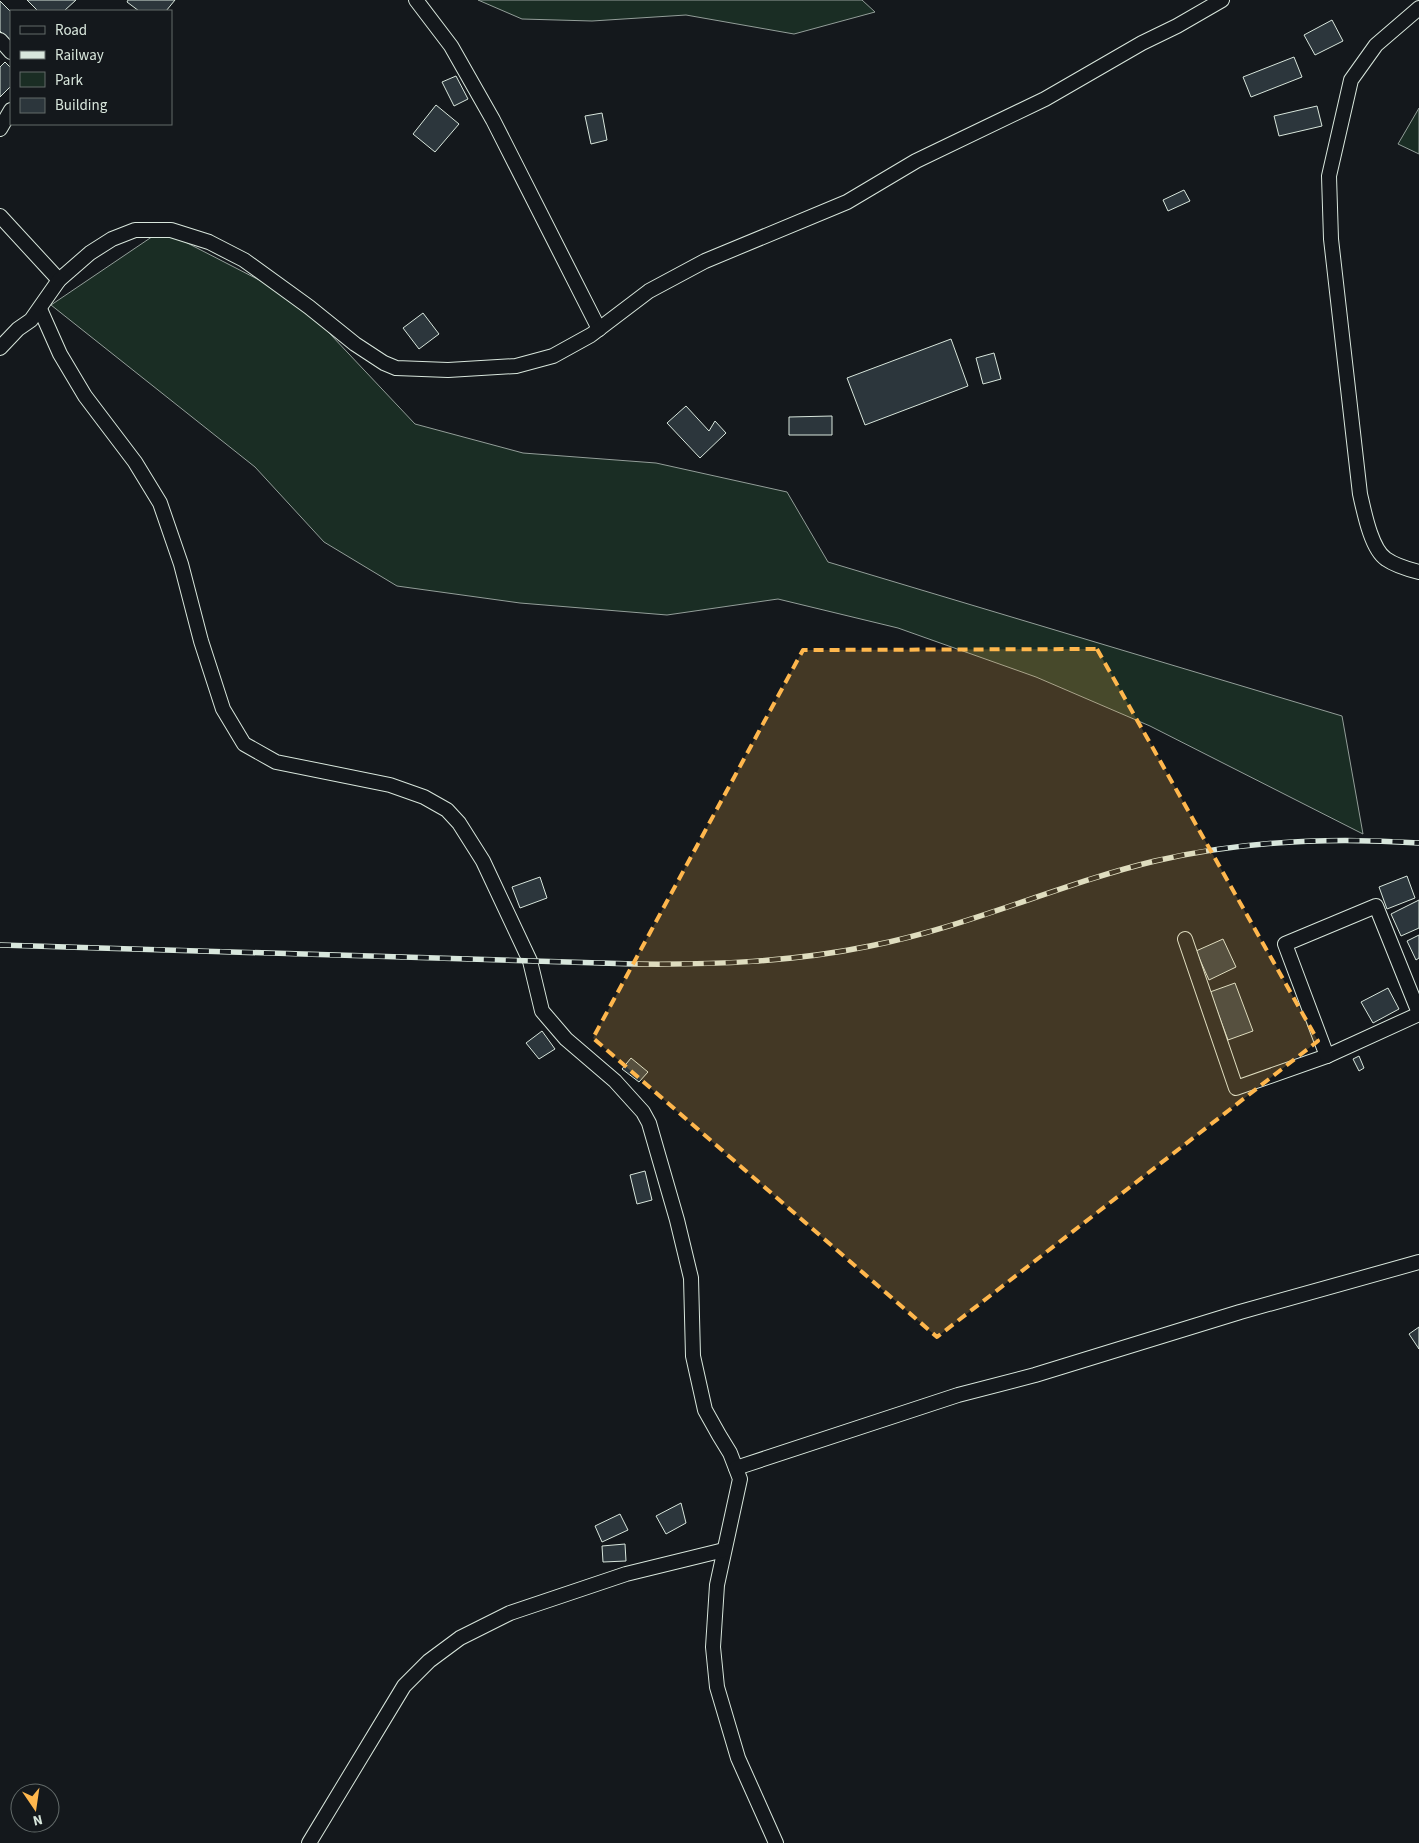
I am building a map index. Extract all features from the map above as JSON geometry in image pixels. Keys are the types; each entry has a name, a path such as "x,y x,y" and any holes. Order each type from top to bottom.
{"street":[{"path":"416,0 451,46 493,120 599,329"},
{"path":"0,348 40,309 59,280 90,253 112,238 135,230 171,230 209,242 244,260 309,307 354,344 384,363 396,368 448,370 516,366 553,356 591,335 649,291 705,261 847,202 916,161 1045,99 1222,0"},
{"path":"1419,8 1376,45 1351,80 1329,176 1331,239 1360,494 1369,533 1384,558 1405,569 1419,572"},
{"path":"0,40 10,51"},
{"path":"0,129 10,112"},
{"path":"0,216 59,280"},
{"path":"40,309 60,354 85,396 135,462 160,503 181,564 201,641 222,709 244,744 276,762 390,785 424,797 447,810 459,823 487,869 530,962 542,1010 566,1039 615,1081 643,1112 649,1123 677,1220 690,1278 693,1356 705,1410 730,1452 740,1479 717,1585 713,1647 717,1687 738,1758 776,1843"},
{"path":"1185,938 1236,1088 1327,1056 1419,1014 1376,906 1285,944 1327,1056"},
{"path":"736,1468 958,1396 1035,1375 1240,1312 1419,1262"},
{"path":"309,1843 404,1686 428,1661 460,1638 510,1613 617,1577 724,1550"}],"highlighted area":[{"path":"1097,649 1318,1041 937,1337 593,1038 803,650"}],"green space":[{"path":"478,0 862,0 875,12 794,34 686,15 592,21 522,19"},
{"path":"1419,108 1419,154 1398,144"},
{"path":"162,230 298,300 415,424 523,453 656,463 787,492 828,562 1342,716 1363,834 1150,726 1036,677 898,628 778,599 667,615 520,603 397,586 324,542 255,467 51,305"}],"building":[{"path":"27,0 76,0 65,10 37,10"},
{"path":"128,0 175,0 167,10 138,10 127,2"},
{"path":"0,1 10,11 10,41 0,31"},
{"path":"1332,20 1343,41 1315,55 1304,35"},
{"path":"1294,57 1302,77 1251,97 1243,77"},
{"path":"5,62 10,67 10,87 0,97 0,67"},
{"path":"456,76 468,99 454,106 442,82"},
{"path":"436,105 459,124 435,152 413,134"},
{"path":"1317,106 1322,126 1279,136 1274,116"},
{"path":"602,113 607,140 591,144 585,116"},
{"path":"1184,190 1190,201 1168,211 1163,200"},
{"path":"423,313 439,334 419,349 403,328"},
{"path":"951,339 968,386 865,425 847,378"},
{"path":"994,353 1001,379 983,384 976,358"},
{"path":"686,406 709,431 715,421 726,433 700,458 667,423"},
{"path":"832,416 832,435 789,435 789,417"},
{"path":"1407,876 1415,898 1387,909 1379,887"},
{"path":"540,877 547,898 520,908 512,887"},
{"path":"1419,900 1419,928 1401,936 1391,914"},
{"path":"1419,935 1419,958 1416,960 1407,941"},
{"path":"1223,939 1236,967 1209,980 1196,951"},
{"path":"1235,983 1253,1031 1228,1040 1210,992"},
{"path":"1388,988 1399,1009 1373,1023 1361,1002"},
{"path":"542,1031 555,1049 539,1059 526,1043"},
{"path":"1359,1056 1364,1068 1359,1071 1353,1059"},
{"path":"631,1058 648,1072 639,1082 622,1069"},
{"path":"645,1171 652,1200 637,1204 630,1175"},
{"path":"1419,1327 1419,1349 1409,1334"},
{"path":"681,1503 686,1523 666,1534 656,1516"},
{"path":"620,1514 628,1530 602,1542 595,1526"},
{"path":"625,1544 626,1561 603,1562 602,1546"}],"railway":[{"path":"0,945 634,964 693,964 782,959 841,951 906,938 978,917 1119,870 1187,854 1286,842 1353,840 1419,843"}]}
